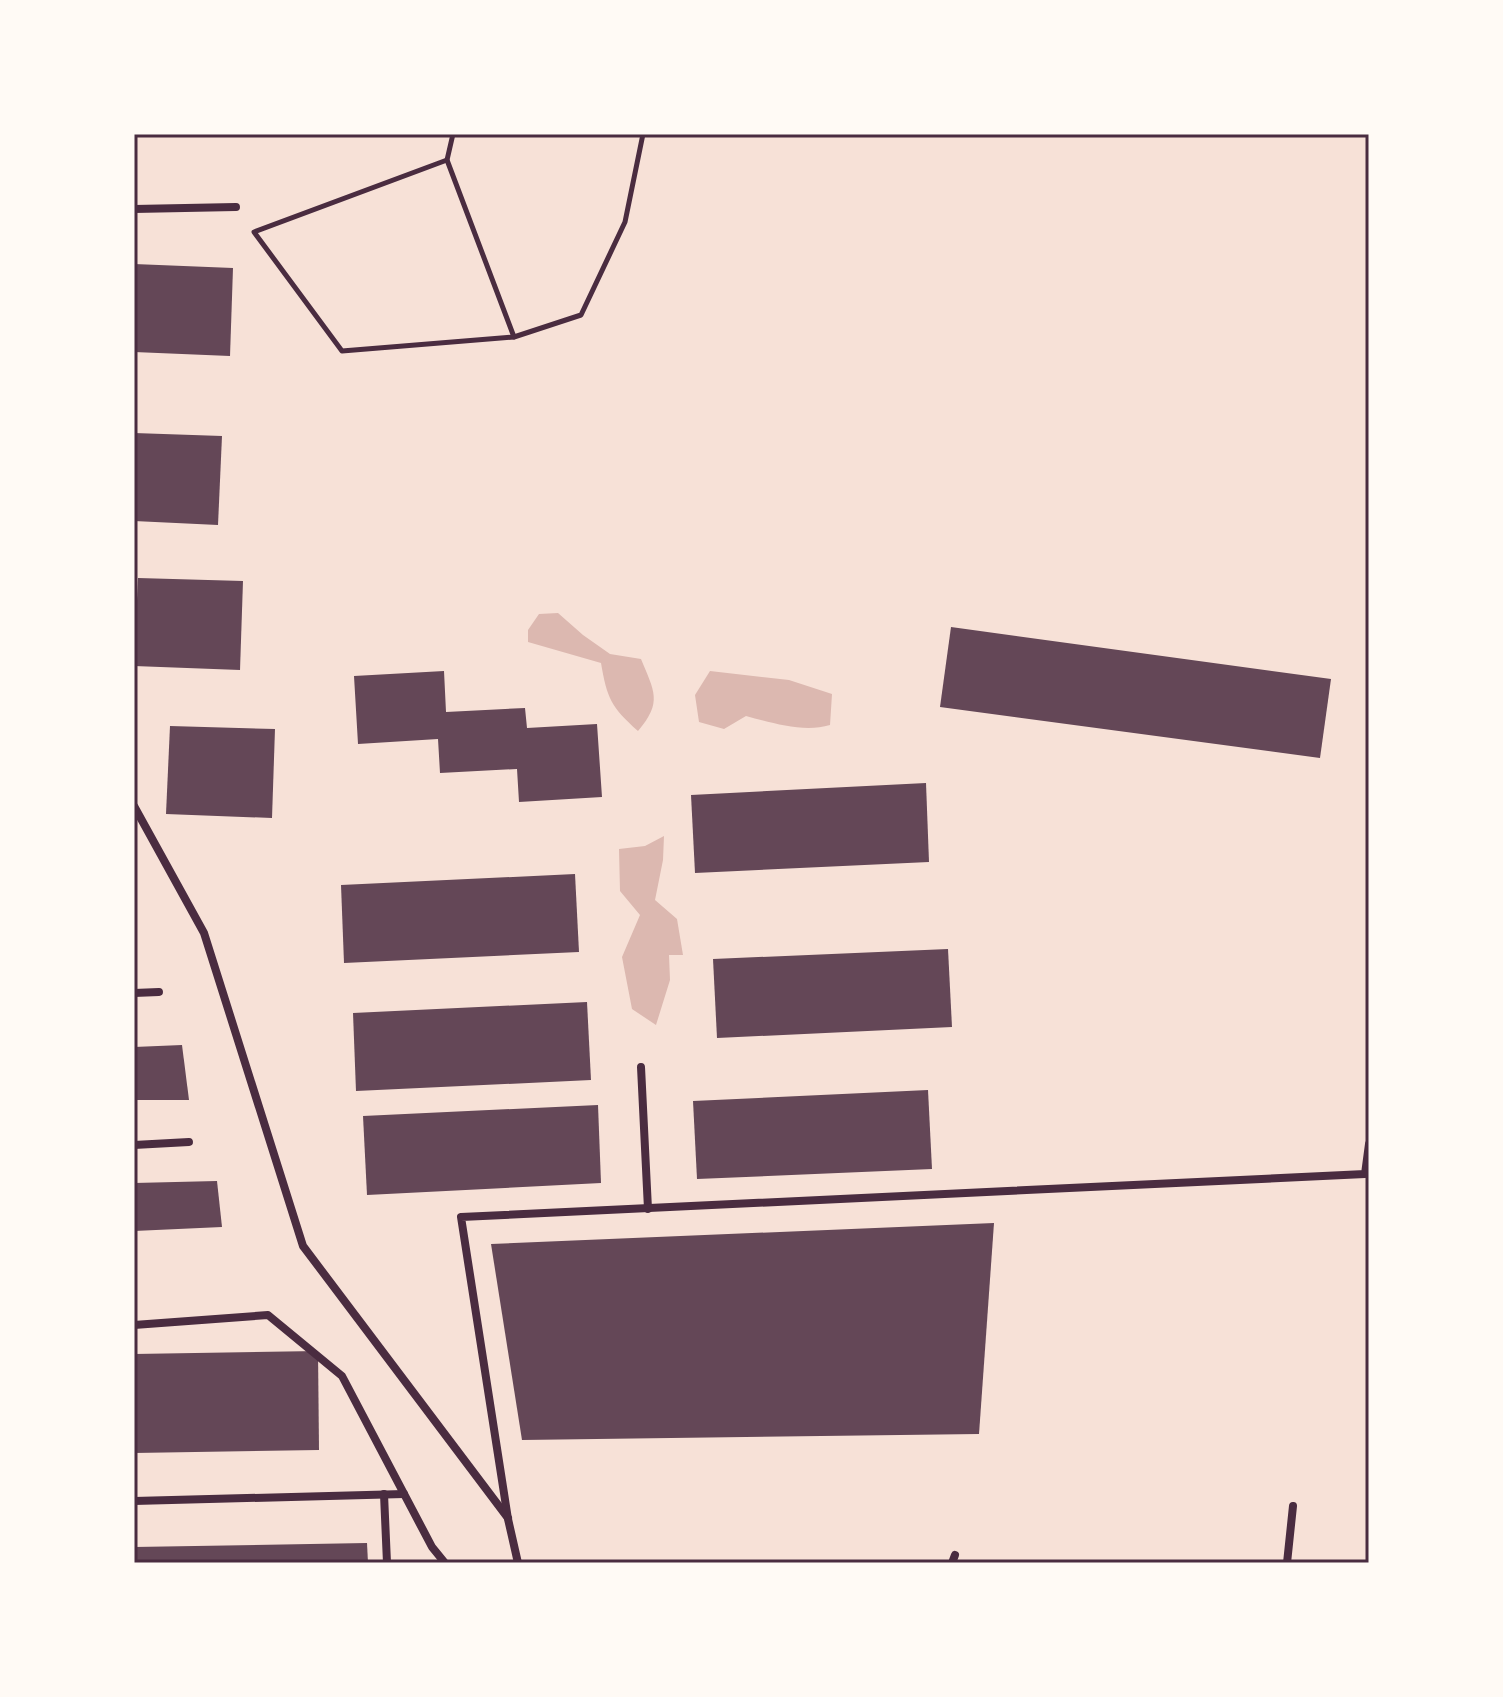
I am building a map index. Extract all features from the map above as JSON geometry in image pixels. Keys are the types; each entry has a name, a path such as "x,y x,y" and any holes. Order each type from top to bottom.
{"street":[{"path":"134,209 236,207"},
{"path":"134,806 204,933 303,1246 508,1519"},
{"path":"134,993 159,992"},
{"path":"641,1067 648,1209"},
{"path":"134,1145 189,1142"},
{"path":"518,1563 508,1519 461,1217 1365,1174 1369,1144"},
{"path":"134,1325 268,1315 342,1376 432,1547 445,1563"},
{"path":"384,1494 387,1563"},
{"path":"134,1501 404,1494"},
{"path":"1287,1563 1293,1506"}],"path":[{"path":"453,134 447,160 514,337"},
{"path":"447,160 254,232 342,351 514,337 581,315 625,222 643,134"}],"shaded area":[{"path":"558,613 610,654 641,659 654,696 651,712 638,731 612,701 601,663 528,642 528,630 539,614"},
{"path":"710,671 789,680 832,694 830,725 799,728 746,716 724,729 699,722 695,695"},
{"path":"664,836 655,900 677,919 683,955 669,955 670,980 656,1025 632,1009 622,957 640,915 620,891 619,849 645,846"}],"building":[{"path":"134,264 233,268 230,356 134,352"},
{"path":"134,433 222,436 218,525 134,521"},
{"path":"138,578 243,581 240,670 134,666"},
{"path":"951,627 1331,679 1320,758 940,707"},
{"path":"444,671 446,712 525,708 527,728 597,724 602,797 519,802 517,769 440,773 438,739 358,744 354,676"},
{"path":"170,726 275,729 272,818 166,814"},
{"path":"926,783 929,862 695,873 691,795"},
{"path":"575,874 579,952 344,963 341,885"},
{"path":"948,949 952,1027 717,1038 713,959"},
{"path":"587,1002 591,1080 356,1091 353,1013"},
{"path":"182,1045 189,1100 134,1100 134,1047"},
{"path":"928,1090 932,1169 697,1179 693,1101"},
{"path":"598,1105 601,1183 367,1195 363,1116"},
{"path":"217,1181 222,1227 134,1231 134,1183"},
{"path":"994,1223 979,1434 522,1440 491,1244"},
{"path":"318,1351 319,1450 134,1453 134,1354"},
{"path":"367,1543 368,1563 134,1563 134,1547"}]}
